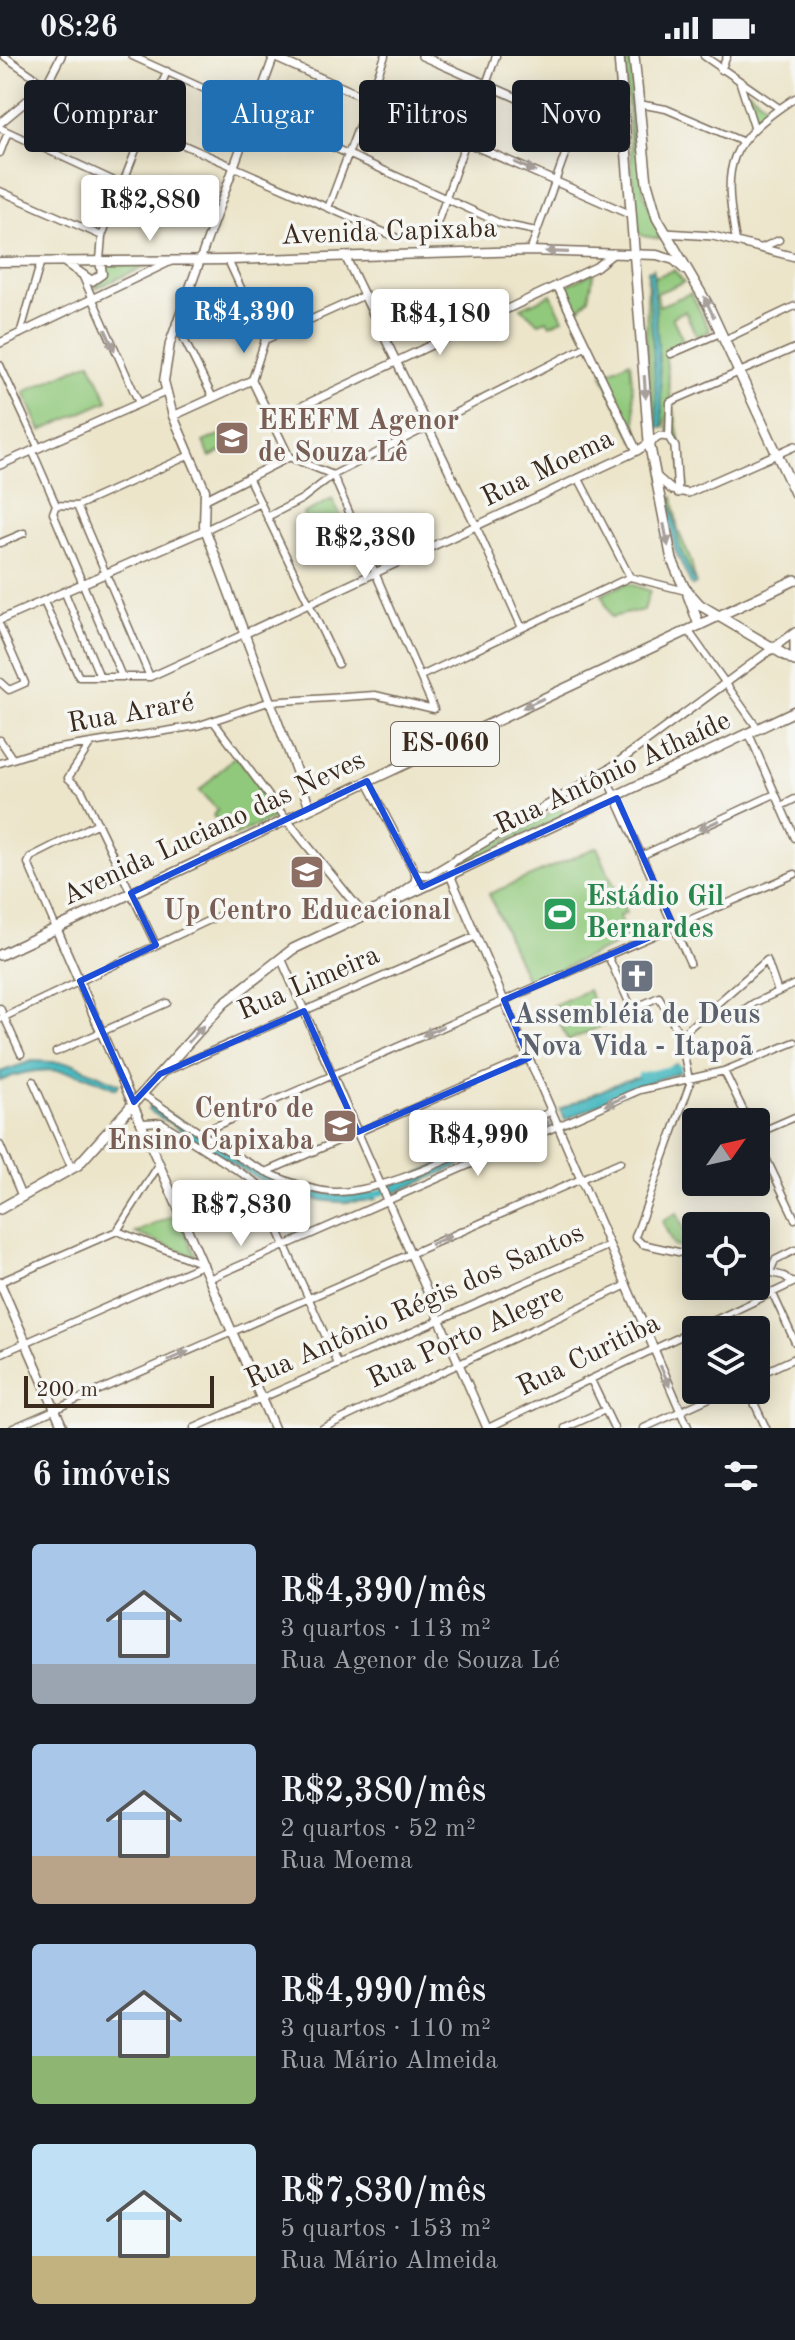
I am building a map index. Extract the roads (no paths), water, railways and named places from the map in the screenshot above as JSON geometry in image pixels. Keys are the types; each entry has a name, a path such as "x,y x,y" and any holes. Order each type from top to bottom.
{"main road":[{"path":"619,56 621,80"},
{"path":"634,56 647,183 665,233 694,279 795,493"},
{"path":"626,152 651,459 670,553 699,625"},
{"name":"Avenida Capixaba","path":"0,262 228,260 530,251 635,253 674,260 694,279"},
{"path":"63,261 92,281 101,277 100,260"},
{"path":"200,260 176,323 165,365 165,392 206,499 205,530 310,808"},
{"name":"Avenida Luciano das Neves","path":"0,955 795,580"},
{"path":"687,592 716,617 795,661"},
{"path":"795,633 795,652"},
{"name":"Rua Antônio Athaíde","path":"0,1209 72,1170 224,1003 281,958 363,914 795,713"},
{"path":"56,928 103,1033 138,1098 143,1123 274,1428"},
{"path":"0,1283 63,1428"}],"street":[{"path":"4,56 39,80"},
{"path":"49,80 61,56"},
{"path":"132,56 202,87"},
{"path":"156,66 160,56"},
{"path":"265,80 273,56 359,95"},
{"path":"376,80 385,56"},
{"path":"422,56 476,80"},
{"path":"489,80 496,56"},
{"path":"721,70 727,56"},
{"path":"706,57 779,108"},
{"path":"163,80 167,71"},
{"path":"740,83 754,127"},
{"path":"736,241 728,181 741,141 754,127 795,98"},
{"path":"24,104 0,125 8,132 123,185 215,218"},
{"path":"639,104 666,109 741,141"},
{"path":"328,208 359,125"},
{"path":"0,153 8,132"},
{"path":"186,145 395,237"},
{"path":"100,260 102,236 135,152"},
{"path":"200,260 239,152"},
{"path":"340,152 502,224 536,231"},
{"path":"432,238 463,152"},
{"path":"490,152 629,214"},
{"path":"530,251 565,152"},
{"path":"0,191 102,236"},
{"path":"665,233 736,241 795,257"},
{"path":"761,248 779,240"},
{"path":"596,267 601,253"},
{"path":"271,421 596,267 614,253"},
{"path":"345,256 429,425 522,628"},
{"path":"0,343 175,259"},
{"path":"228,260 265,340 252,380 271,421 289,457 333,475 423,675 630,577 687,592"},
{"path":"20,334 41,261"},
{"path":"83,277 139,403"},
{"path":"557,285 637,451"},
{"path":"265,340 365,295"},
{"path":"671,354 722,337 795,306"},
{"path":"176,323 213,398"},
{"path":"267,517 302,499 333,475 587,346"},
{"path":"678,493 675,447 669,437 670,402 795,348"},
{"path":"0,365 56,505 53,513 122,677"},
{"path":"173,416 252,380"},
{"path":"0,465 165,392"},
{"path":"649,442 660,436 669,437"},
{"name":"Rua Moema","path":"44,602 79,677 150,677 477,528 637,451 649,442"},
{"path":"655,474 678,493 688,493 795,446"},
{"name":"Rua Moema","path":"637,451 646,452 651,459"},
{"path":"56,505 77,506 190,455"},
{"path":"206,499 289,457"},
{"path":"248,477 338,664"},
{"path":"579,479 630,577"},
{"path":"0,620 261,503"},
{"path":"77,506 150,677"},
{"path":"0,543 24,533"},
{"path":"65,593 100,677"},
{"path":"0,626 25,683 9,690 0,682"},
{"path":"688,630 726,684 753,731 775,794 795,838"},
{"path":"416,874 430,875 604,772 795,633"},
{"name":"Rua Araré","path":"0,763 92,742 214,722 268,702 375,695 434,709 423,675"},
{"path":"214,722 286,819 363,914"},
{"path":"0,740 12,758"},
{"path":"92,742 68,778 82,791 156,945"},
{"path":"604,772 690,963"},
{"path":"367,781 416,874 415,882 388,903"},
{"path":"643,855 775,794"},
{"path":"781,806 795,799"},
{"path":"56,928 28,863 31,857 98,823"},
{"path":"457,858 450,865 450,875 688,1428"},
{"path":"202,1132 795,874"},
{"path":"2,1018 218,916"},
{"name":"Rua Limeira","path":"160,1074 476,936"},
{"path":"608,956 632,1009 659,997 680,1036 689,1080 635,1239 642,1244 682,1253"},
{"path":"281,958 458,1366 488,1428"},
{"path":"680,1036 767,960 778,992"},
{"path":"727,1021 795,984"},
{"path":"56,1052 167,1003"},
{"path":"0,1008 21,1054"},
{"path":"138,1098 202,1132 266,1172 323,1191 384,1193 640,1090 724,1071 795,1042"},
{"path":"266,1172 529,1058"},
{"path":"724,1071 742,1108"},
{"path":"33,1081 72,1170"},
{"path":"211,1278 551,1113"},
{"path":"770,1129 795,1117"},
{"path":"143,1123 161,1122 258,1184 338,1364"},
{"path":"0,1145 23,1198"},
{"path":"0,1283 117,1231 160,1162"},
{"path":"13,1428 620,1162"},
{"path":"770,1163 792,1205 795,1219"},
{"path":"117,1231 204,1264"},
{"name":"Rua Antônio Régis dos Santos","path":"194,1428 208,1425 262,1397 610,1245"},
{"path":"794,1282 770,1272 775,1260 795,1250"},
{"path":"0,1354 204,1264"},
{"name":"Rua Curitiba","path":"723,1316 794,1282"},
{"name":"Rua Porto Alegre","path":"323,1428 627,1285"},
{"path":"772,1292 795,1342"},
{"name":"Rua Curitiba","path":"488,1428 682,1335"},
{"path":"770,1370 795,1358"},
{"path":"591,1380 614,1428"},
{"path":"644,1428 696,1404"},
{"path":"755,1404 766,1428"},
{"path":"565,1428 605,1410"}],"water":[{"path":"648,270 653,270 663,427 658,428"},
{"path":"665,498 670,498 680,550 696,584 692,586 675,550"},
{"path":"32,1061 72,1063 119,1084 116,1089 73,1073 44,1070 0,1081 0,1072"},
{"path":"676,1064 680,1072 641,1085 565,1120 560,1109 623,1081 659,1073"},
{"path":"151,1105 283,1182 310,1191 341,1195 375,1192 376,1199 343,1202 313,1199 284,1190 228,1161 148,1110"},
{"path":"544,1117 550,1126 548,1128 390,1195 387,1187"}],"waterway":[{"path":"641,1076 678,1068"},
{"path":"367,1197 397,1187"}],"place":[{"name":"EEEFM Agenor de Souza Lê","path":"232,438"},
{"name":"Up Centro Educacional","path":"307,872"},
{"name":"Estádio Gil Bernardes","path":"560,914"},
{"name":"Assembléia de Deus Nova Vida - Itapoã","path":"637,976"},
{"name":"Centro de Ensino Capixaba","path":"340,1126"}]}
